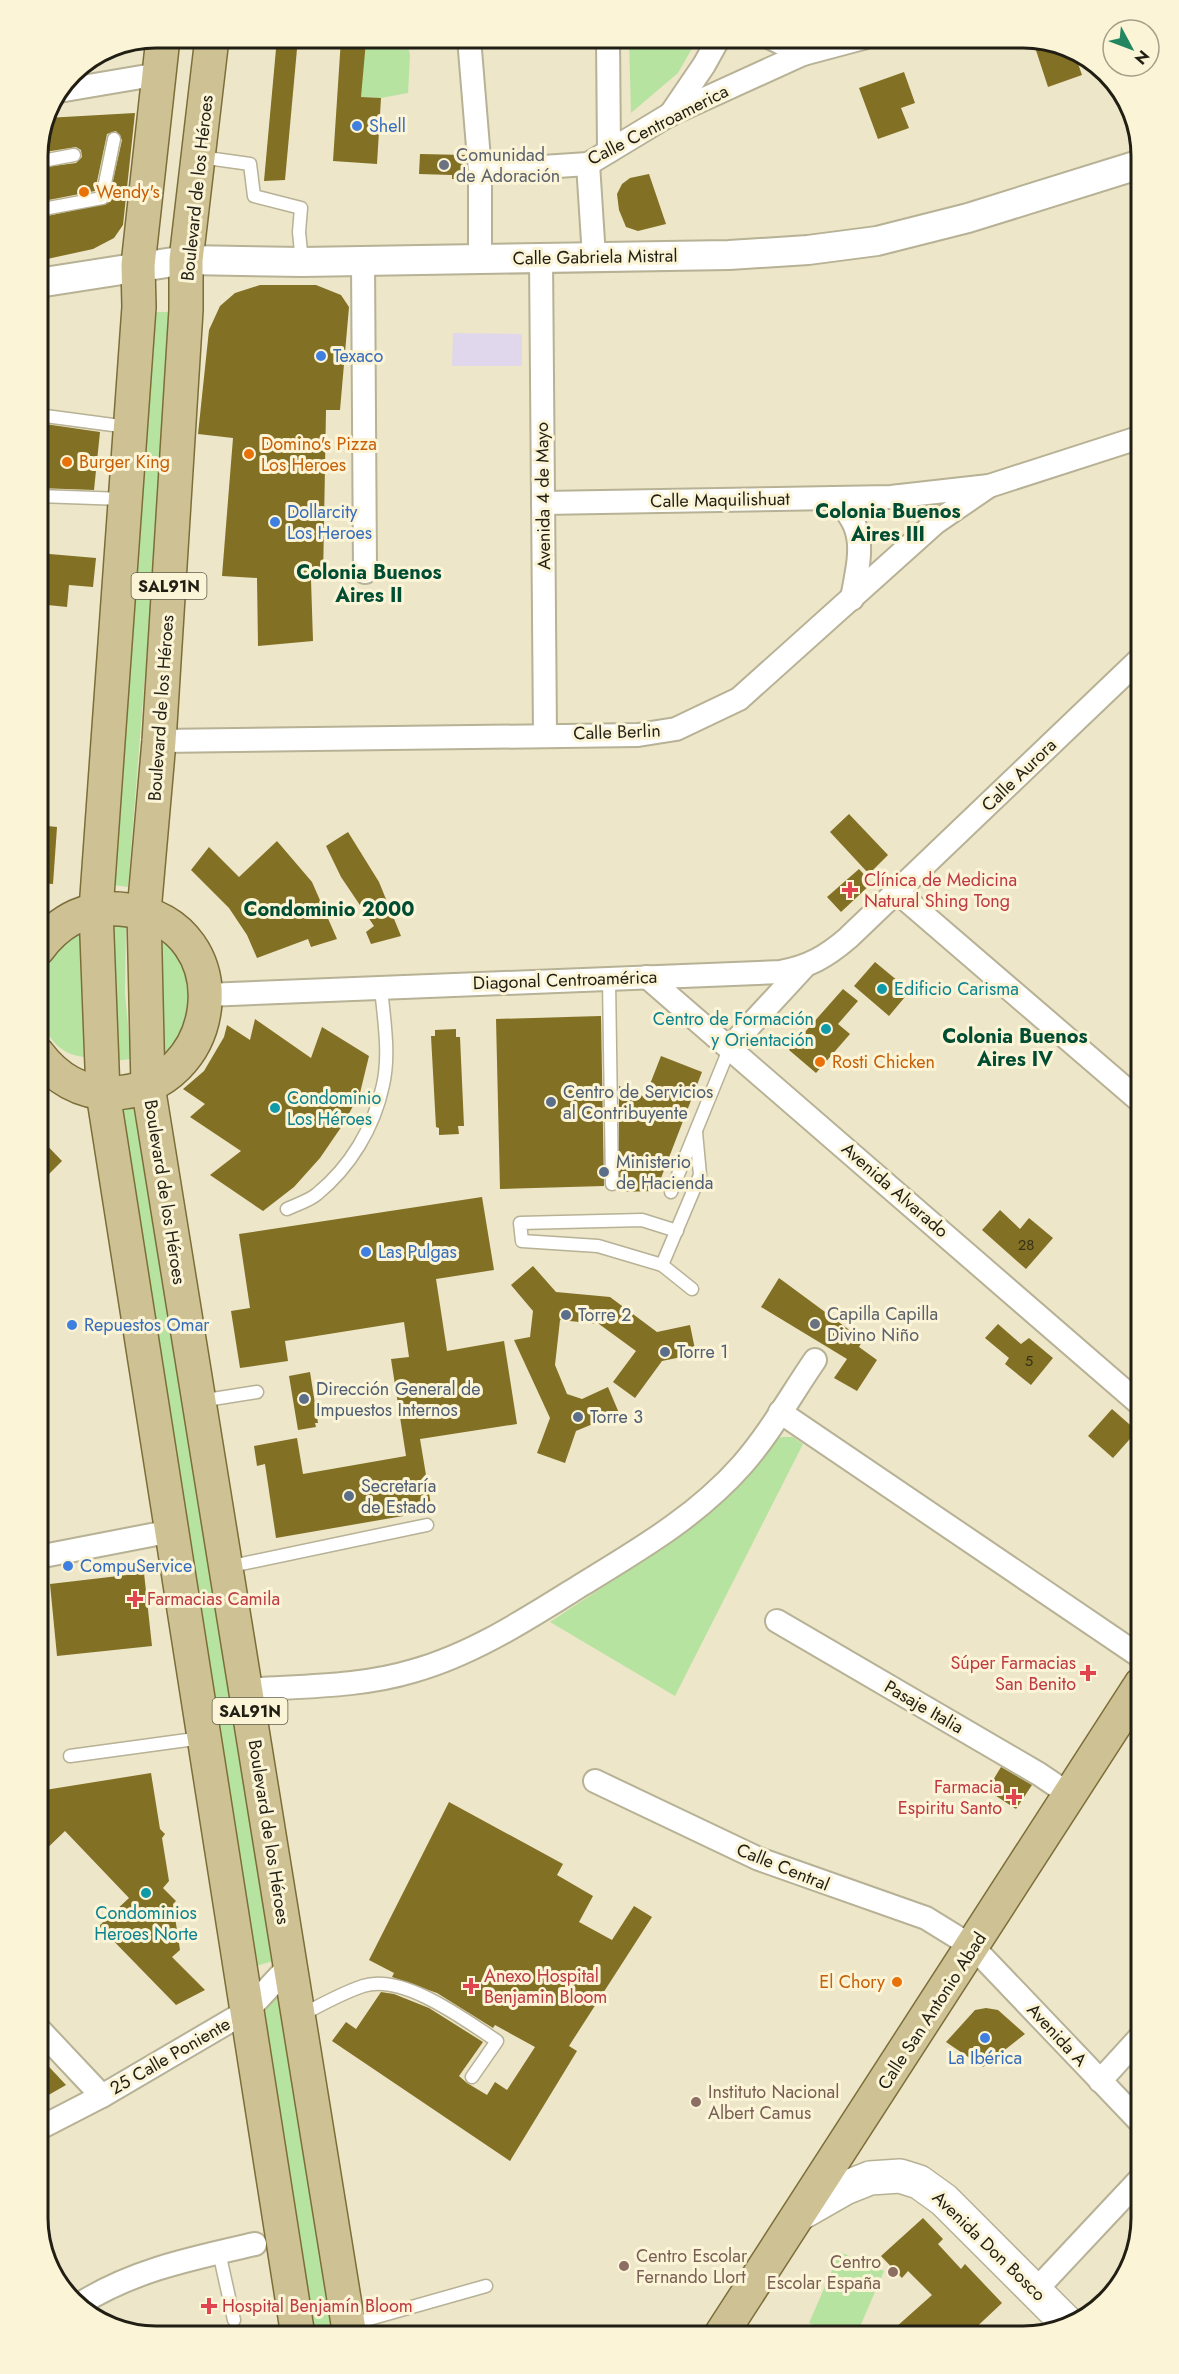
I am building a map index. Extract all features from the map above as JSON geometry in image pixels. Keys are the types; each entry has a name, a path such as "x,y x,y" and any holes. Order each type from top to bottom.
{"main road":[{"name":"SAL91N","path":"162,48 138,265 139,307 96,910 103,1093 296,2326"},
{"name":"Boulevard de los Héroes","path":"211,48 200,157 186,260 186,310 159,741 144,912 148,1086 225,1567 294,1967 298,2018 348,2326"},
{"path":"48,935 68,918 96,910 120,908 144,912 162,920 181,933 195,951 203,972 206,995 203,1024 191,1050 172,1071 148,1086 126,1093 103,1093 87,1090 48,1070"},
{"name":"Calle San Antonio Abad","path":"727,2326 803,2212 1131,1701"},
{"name":"Avenida Don Bosco","path":"803,2212 860,2181 880,2176 910,2179 944,2200 1063,2318"}],"street":[{"path":"470,48 480,171 480,259"},
{"path":"608,48 609,151"},
{"path":"669,115 688,91 713,48"},
{"path":"791,48 803,54"},
{"name":"Calle Centroamerica","path":"480,171 588,164 669,115 803,54 826,48"},
{"path":"74,86 159,74"},
{"path":"588,164 594,257"},
{"name":"Calle Gabriela Mistral","path":"48,281 138,265 186,260 302,262 729,255 808,250 877,241 968,218 1131,167"},
{"name":"Avenida 4 de Mayo","path":"540,258 545,734"},
{"path":"363,260 364,572"},
{"name":"Calle Maquilishuat","path":"543,503 891,497 989,486 1131,441"},
{"name":"Calle Berlin","path":"159,741 656,734 696,722 739,699 756,686 935,523 989,486"},
{"path":"833,498 853,520 858,535 860,549 852,599"},
{"name":"Calle Aurora","path":"897,892 1131,669"},
{"path":"897,892 1131,1093"},
{"name":"Diagonal Centroamérica","path":"206,995 780,972 803,968 833,951 897,892"},
{"path":"730,1047 803,968"},
{"name":"Avenida Alvarado","path":"647,977 1131,1395"},
{"path":"246,1690 344,1683 386,1677 446,1660 483,1642 635,1553 679,1523 742,1465 815,1360"},
{"path":"780,1412 1131,1650"},
{"path":"48,1555 172,1531"},
{"name":"Pasaje Italia","path":"777,1621 1039,1774 1070,1795"},
{"name":"Calle Central","path":"595,1780 759,1859 926,1918 973,1947"},
{"name":"Avenida A","path":"973,1947 1131,2112"},
{"name":"25 Calle Poniente","path":"48,2124 102,2096 247,2011 294,1967"},
{"path":"48,2039 102,2096"},
{"path":"1100,2081 1131,2048"},
{"path":"1036,2290 1131,2190"},
{"path":"86,2300 109,2287 148,2271 255,2244"}],"lane":[{"path":"48,208 102,198 114,139"},
{"path":"48,160 74,155"},
{"path":"200,157 250,164 254,196 301,208 299,231 302,262"},
{"path":"48,416 129,427"},
{"path":"48,496 124,500"},
{"path":"609,979 612,1184"},
{"path":"287,1209 315,1196 348,1162 370,1126 384,1084 386,1042 381,988"},
{"path":"671,1192 730,1047"},
{"path":"662,1265 701,1169 696,1131"},
{"path":"677,1231 642,1220 520,1223 522,1241 598,1246 662,1265 692,1289"},
{"path":"199,1401 257,1392"},
{"path":"225,1567 427,1525"},
{"path":"70,1756 204,1737"},
{"path":"298,2018 364,1986 384,1984 437,2002 497,2041 472,2077"},
{"path":"219,2252 234,2320"},
{"path":"364,2326 486,2286"}],"shaded area":[{"path":"453,333 522,334 522,366 452,366"}],"green space":[{"path":"364,48 408,48 408,93 381,98 359,97"},
{"path":"629,48 692,48 678,73 631,113"},
{"path":"152,312 174,312 128,887 113,885"},
{"path":"81,926 84,1057 69,1053 57,1045 48,1033 48,957"},
{"path":"110,926 126,927 125,993 131,1059 113,1061"},
{"path":"158,933 182,954 195,1018 159,1067"},
{"path":"135,1100 277,1960 256,1966 118,1102"},
{"path":"793,1437 803,1444 675,1696 550,1622 677,1538 700,1519 776,1439"},
{"path":"280,1984 331,2326 310,2326 261,2004"},
{"path":"840,2252 884,2271 860,2326 816,2326 809,2323"}],"building":[{"path":"276,48 297,48 285,180 264,181"},
{"name":"Shell","path":"340,48 365,48 361,97 381,98 377,164 333,161"},
{"path":"1036,49 1064,56 1077,63 1082,75 1048,87"},
{"path":"904,72 915,103 901,108 909,128 878,139 859,88"},
{"name":"Wendy's","path":"135,113 123,225 114,238 93,249 48,259 48,216 108,203 122,140 116,131 107,134 95,191 48,200 48,167 76,163 82,157 81,150 76,147 48,152 55,117"},
{"name":"Comunidad de Adoración","path":"420,154 465,155 466,179 452,179 452,175 419,174"},
{"path":"649,174 666,224 638,231 626,227 619,210 617,194 622,184 630,178"},
{"path":"260,285 316,285 341,295 349,307 340,410 326,410 323,580 311,580 313,641 258,646 257,578 222,576 233,438 198,434 209,330 220,306 235,293"},
{"name":"Burger King","path":"48,424 100,432 94,490 48,488"},
{"path":"48,554 96,558 93,587 69,585 67,607 48,605"},
{"path":"849,814 888,855 869,874 830,832"},
{"path":"48,826 57,827 53,884 48,884"},
{"path":"348,832 379,882 401,936 371,944 366,932 374,926 341,877 326,846"},
{"path":"277,841 312,882 337,939 311,947 308,939 257,958 247,935 229,908 191,870 209,847 239,877"},
{"name":"Clínica de Medicina Natural Shing Tong","path":"859,869 872,883 841,912 827,897"},
{"name":"Edificio Carisma","path":"875,962 910,991 889,1016 854,986"},
{"name":"Centro de Formación y Orientación","path":"843,989 858,1001 838,1024 850,1034 816,1073 789,1050"},
{"name":"Centro de Servicios al Contribuyente","path":"601,1016 604,1186 500,1189 496,1019"},
{"path":"255,1019 311,1058 322,1027 369,1056 360,1093 344,1123 320,1158 294,1187 263,1211 210,1175 241,1151 190,1117 205,1104 183,1089 204,1071 224,1037 227,1025 250,1040"},
{"path":"456,1029 456,1037 460,1037 464,1126 458,1126 459,1134 439,1135 439,1128 436,1127 431,1036 435,1036 435,1030"},
{"path":"661,1056 702,1072 656,1191 619,1192 619,1086 645,1097"},
{"path":"48,1146 62,1161 48,1175"},
{"path":"482,1197 494,1270 436,1279 447,1351 504,1341 517,1424 420,1439 432,1511 276,1538 265,1464 257,1466 254,1446 297,1438 303,1474 406,1456 391,1359 409,1357 404,1322 285,1341 288,1361 240,1368 231,1311 250,1308 239,1234"},
{"path":"1000,1210 1020,1229 1029,1218 1053,1238 1026,1269 982,1230"},
{"path":"533,1266 556,1292 610,1297 657,1332 690,1325 696,1354 662,1361 635,1398 613,1382 636,1351 599,1324 560,1320 555,1365 567,1394 582,1399 608,1387 619,1413 576,1431 565,1463 537,1453 550,1418 514,1340 530,1337 533,1311 511,1285"},
{"name":"Capilla Capilla Divino Niño","path":"779,1278 863,1340 859,1347 877,1360 857,1391 834,1378 847,1359 761,1307"},
{"path":"998,1324 1021,1344 1029,1338 1053,1358 1031,1385 1005,1364 1009,1358 985,1338"},
{"name":"Dirección General de Impuestos Internos","path":"310,1372 318,1423 315,1423 316,1427 298,1430 289,1376"},
{"path":"1112,1409 1131,1426 1131,1438 1113,1458 1088,1436"},
{"path":"144,1573 152,1646 57,1656 50,1584"},
{"path":"1001,1767 1032,1785 1016,1809 987,1790"},
{"name":"Condominios Heroes Norte","path":"151,1773 160,1829 165,1834 162,1838 169,1881 163,1888 176,1901 173,1904 180,1950 172,1957 205,1990 176,2005 99,1926 129,1898 65,1831 48,1847 48,1790"},
{"name":"Anexo Hospital Benjamin Bloom","path":"449,1802 563,1864 557,1875 593,1896 579,1922 612,1940 634,1906 652,1917 569,2046 577,2051 510,2161 332,2041 346,2022 356,2029 381,1992 394,1994 429,2008 483,2042 459,2076 487,2095 495,2082 507,2090 535,2047 495,2025 493,2028 437,1993 392,1977 394,1973 369,1960"},
{"name":"La Ibérica","path":"986,2008 998,2010 1025,2034 983,2067 946,2042 975,2010"},
{"path":"48,2066 66,2085 48,2095"},
{"path":"923,2218 943,2239 938,2244 961,2269 965,2264 1002,2303 978,2326 897,2326 932,2295 908,2271 902,2278 881,2256"}],"place":[{"name":"Shell","path":"357,126"},
{"name":"Comunidad de Adoración","path":"444,165"},
{"name":"Wendy's","path":"84,192"},
{"name":"Texaco","path":"321,356"},
{"name":"Domino's Pizza Los Heroes","path":"249,454"},
{"name":"Burger King","path":"67,462"},
{"name":"Dollarcity Los Heroes","path":"275,522"},
{"name":"Clínica de Medicina Natural Shing Tong","path":"850,890"},
{"name":"Edificio Carisma","path":"882,989"},
{"name":"Centro de Formación y Orientación","path":"826,1029"},
{"name":"Rosti Chicken","path":"820,1062"},
{"name":"Centro de Servicios al Contribuyente","path":"551,1102"},
{"name":"Condominio Los Héroes","path":"275,1108"},
{"name":"Ministerio de Hacienda","path":"604,1172"},
{"name":"Las Pulgas","path":"366,1252"},
{"name":"Torre 2","path":"566,1315"},
{"name":"Capilla Capilla Divino Niño","path":"815,1324"},
{"name":"Repuestos Omar","path":"72,1325"},
{"name":"Torre 1","path":"665,1352"},
{"name":"Dirección General de Impuestos Internos","path":"304,1399"},
{"name":"Torre 3","path":"578,1417"},
{"name":"Secretaría de Estado","path":"349,1496"},
{"name":"CompuService","path":"68,1566"},
{"name":"Farmacias Camila","path":"135,1599"},
{"name":"Súper Farmacias San Benito","path":"1088,1673"},
{"name":"Farmacia Espiritu Santo","path":"1014,1797"},
{"name":"Condominios Heroes Norte","path":"146,1893"},
{"name":"El Chory","path":"897,1982"},
{"name":"Anexo Hospital Benjamin Bloom","path":"471,1986"},
{"name":"La Ibérica","path":"985,2038"},
{"name":"Instituto Nacional Albert Camus","path":"696,2102"},
{"name":"Centro Escolar Fernando Llort","path":"624,2266"},
{"name":"Centro Escolar España","path":"893,2272"},
{"name":"Hospital Benjamín Bloom","path":"209,2306"}],"district":[{"name":"Colonia Buenos Aires III","path":"888,522"},
{"name":"Colonia Buenos Aires II","path":"369,584"},
{"name":"Condominio 2000","path":"329,909"},
{"name":"Colonia Buenos Aires IV","path":"1015,1048"}]}
